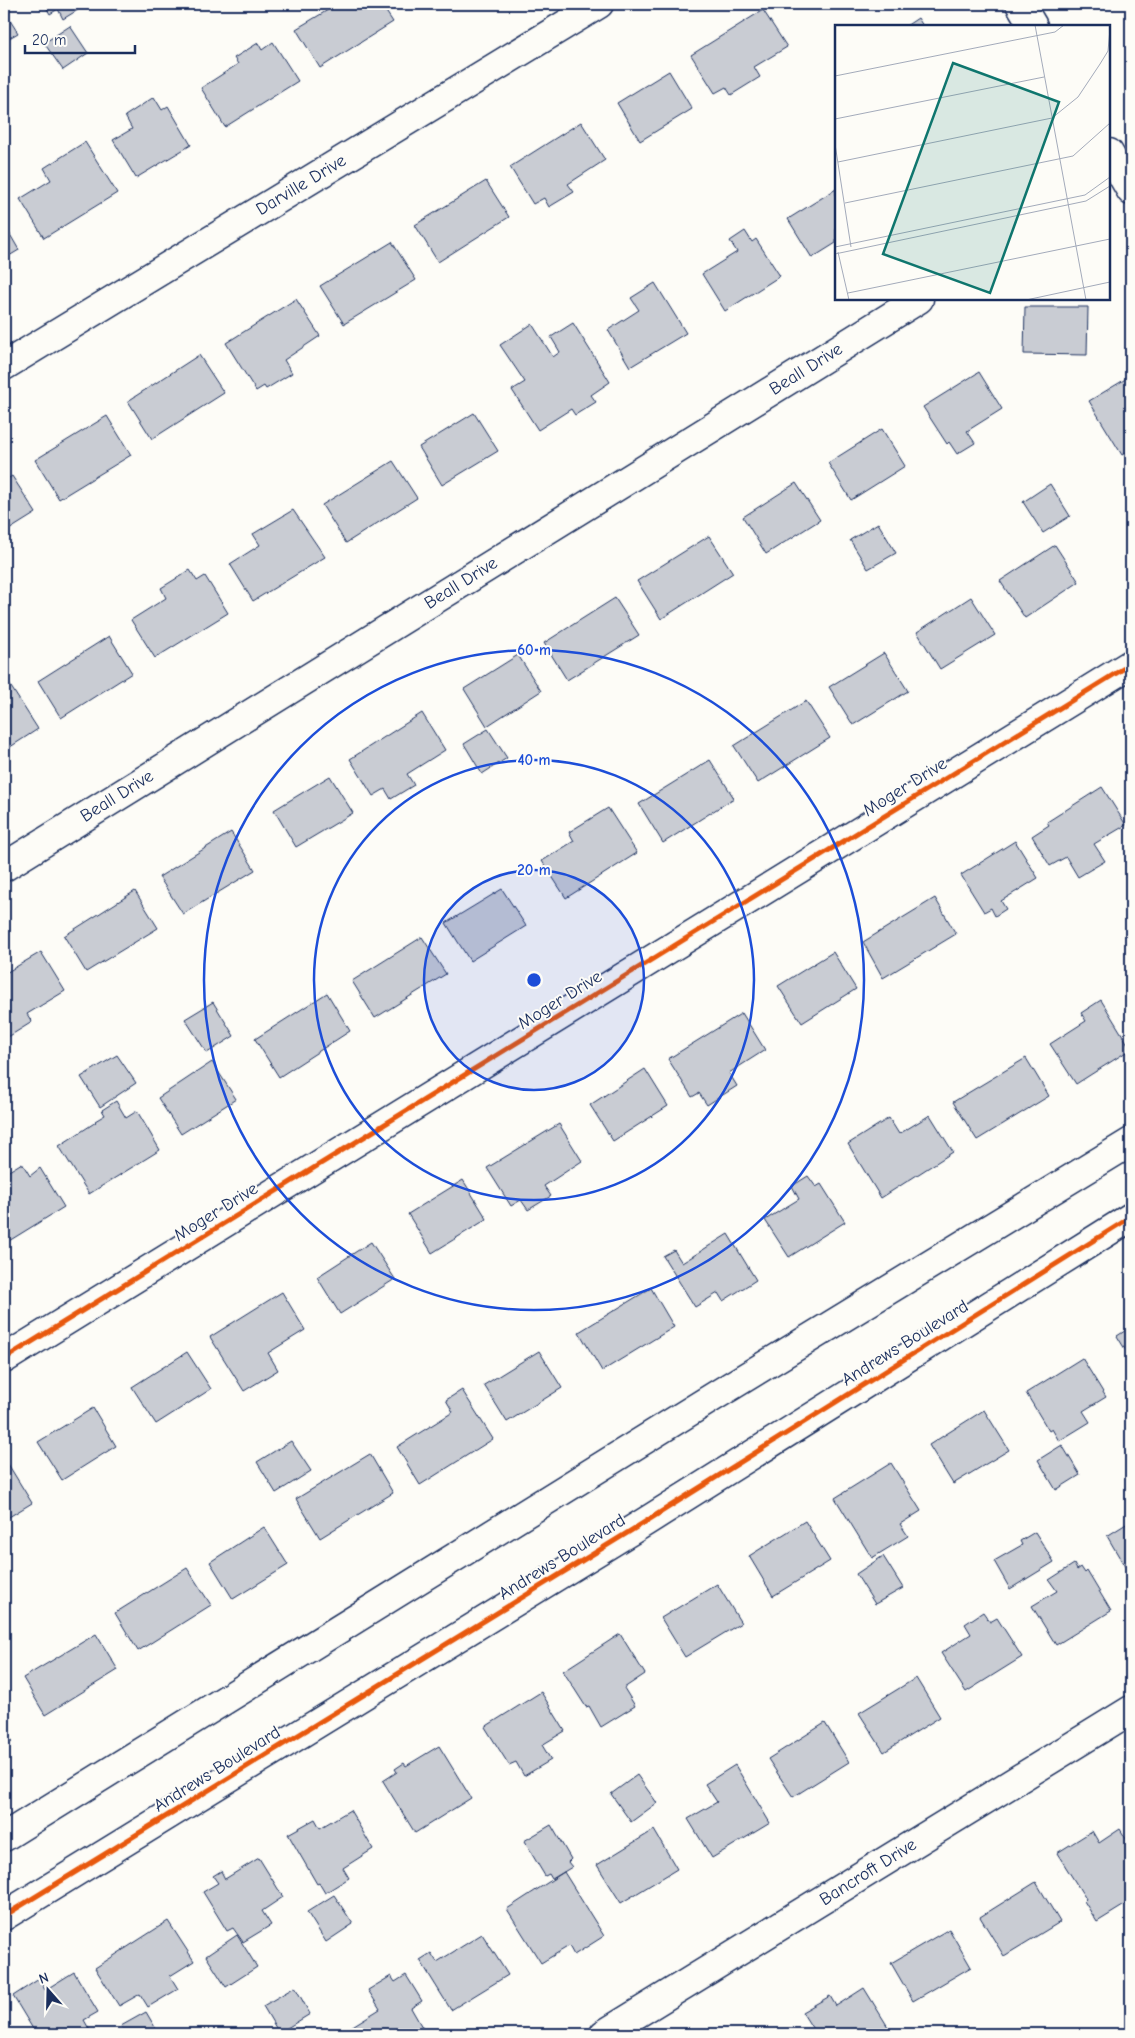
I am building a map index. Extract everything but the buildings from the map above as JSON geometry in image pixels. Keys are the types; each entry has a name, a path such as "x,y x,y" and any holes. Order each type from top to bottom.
{"street":[{"name":"Darville Drive","path":"4,366 599,4"},
{"path":"1020,4 1032,25"},
{"name":"Beall Drive","path":"4,867 917,300"},
{"name":"Moger Drive","path":"4,1359 1131,664"},
{"path":"4,1837 726,1389 1131,1142"},
{"name":"Andrews Boulevard","path":"4,1916 645,1522 1131,1217"},
{"name":"Bancroft Drive","path":"604,2034 1131,1710"}],"cycle path":[{"path":"4,1359 1131,664"},
{"path":"4,1916 645,1522 1131,1217"}]}
